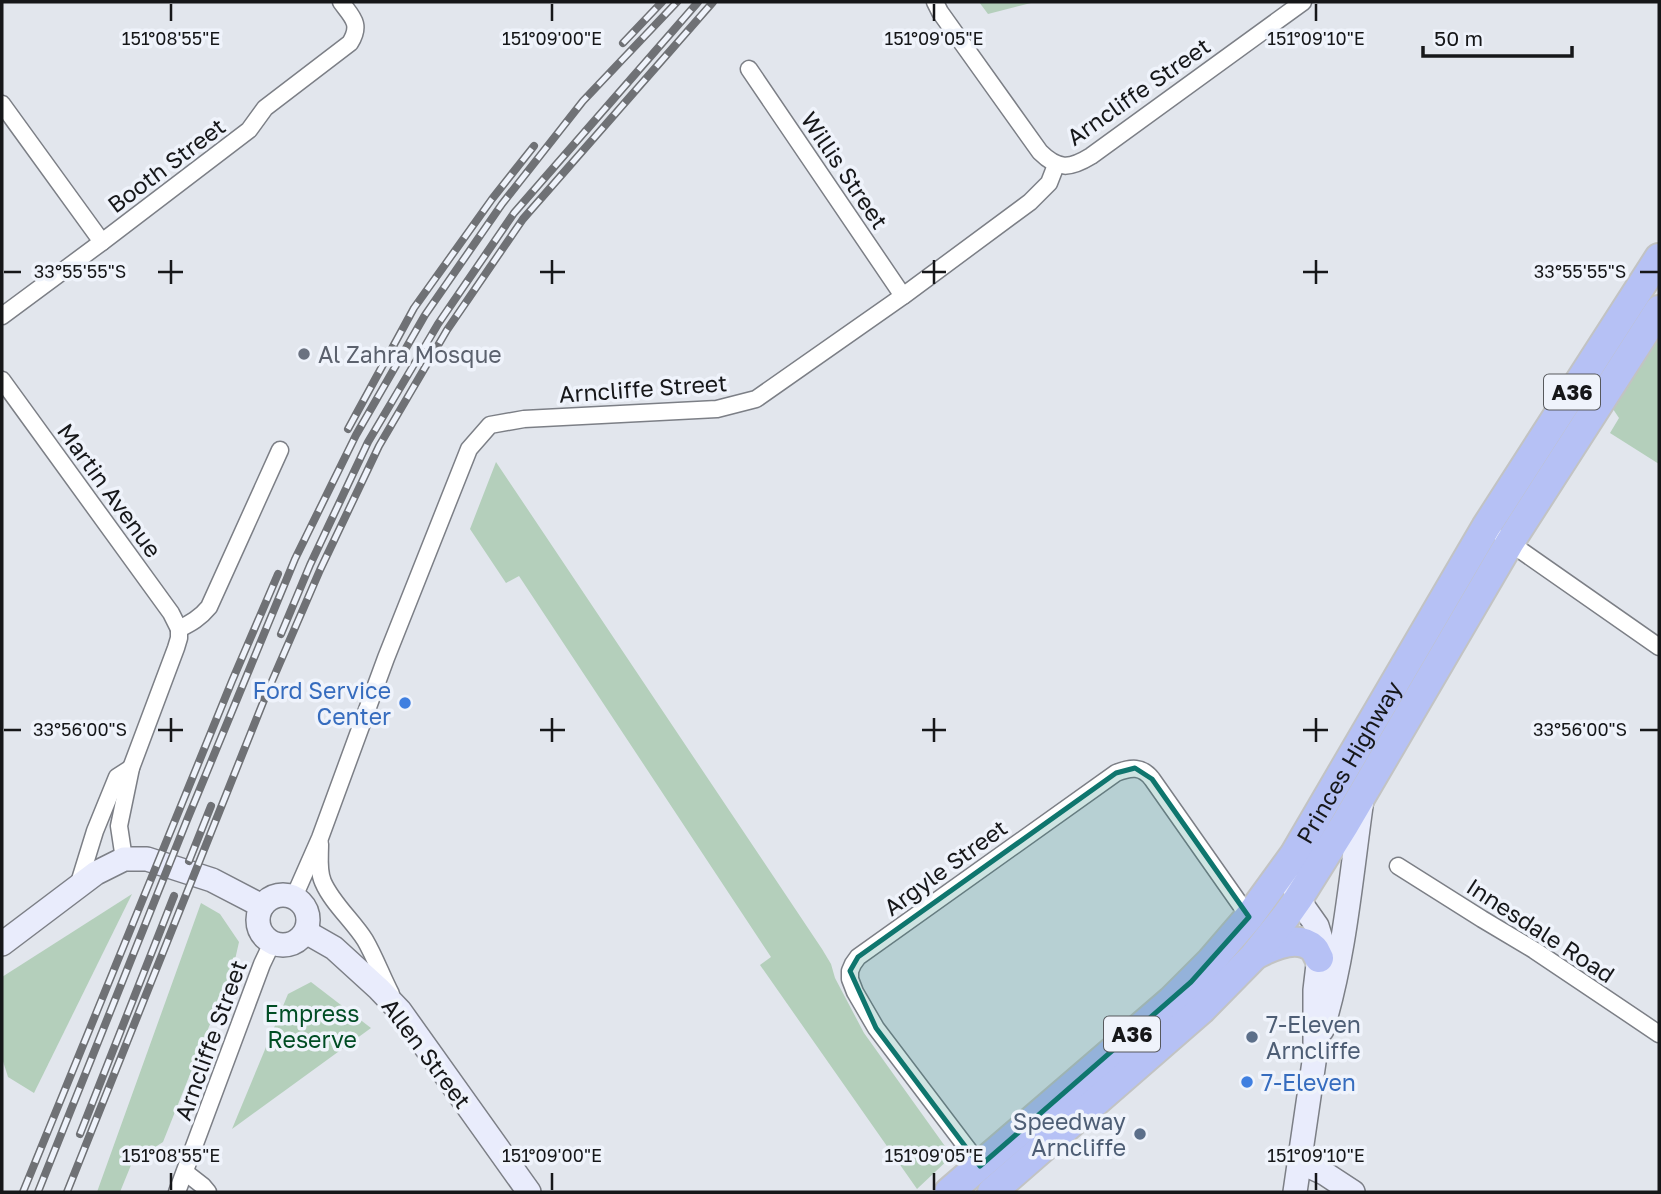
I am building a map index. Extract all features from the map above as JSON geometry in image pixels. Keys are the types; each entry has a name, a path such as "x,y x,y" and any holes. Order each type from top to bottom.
{"highway":[{"name":"Princes Highway","path":"949,1192 1191,982 1249,917 1294,855 1486,527 1659,258"},
{"name":"Princes Highway","path":"995,1190 1201,1010 1254,956 1298,899 1362,796 1510,542 1659,310"},
{"path":"1254,956 1269,947 1297,942 1314,948 1319,958"}],"street":[{"name":"Booth Street","path":"2,316 249,130 265,108 350,43 356,35 356,24 341,2"},
{"path":"922,2 929,8 937,7 1040,152 1056,165"},
{"name":"Arncliffe Street","path":"294,897 320,838 391,645 469,449 490,425 524,419 717,409 757,399 903,296 1030,201 1049,183 1056,165 1077,164 1091,156 1303,2"},
{"name":"Willis Street","path":"749,69 903,296"},
{"path":"2,104 102,242"},
{"name":"Martin Avenue","path":"2,380 163,602 179,629"},
{"path":"124,859 119,826 131,768 176,648 179,629 194,622 209,607 280,450"},
{"path":"1486,527 1659,647"},
{"path":"78,886 95,831 117,777 131,768"},
{"name":"Argyle Street","path":"995,1190 980,1166 876,1028 852,985 850,971 858,957 1116,772 1129,768 1147,772 1153,779 1249,917"},
{"path":"1315,1055 1334,991 1362,796"},
{"path":"320,838 323,881 356,925 400,1011"},
{"path":"1294,855 1294,886 1298,899 1317,926 1321,939 1315,990 1315,1055 1296,1192"},
{"path":"2,944 105,867 124,859 147,859 212,880 262,906"},
{"name":"Innesdale Road","path":"1398,866 1534,950 1659,1034"},
{"path":"280,895 294,897 306,909 306,932 294,942 279,945 272,943 261,933 258,926 258,912 262,906 280,895"},
{"name":"Allen Street","path":"306,932 334,948 400,1011 529,1192"},
{"name":"Arncliffe Street","path":"177,1192 272,943"},
{"path":"1300,1162 1324,1173 1353,1192"},
{"path":"186,1172 208,1192"}],"highlighted area":[{"path":"1135,768 1152,779 1249,917 1191,982 980,1166 876,1028 850,971 858,957 1116,773"}],"green space":[{"path":"979,2 1035,2 988,14"},
{"path":"1659,332 1659,464 1610,433 1619,418 1613,409"},
{"path":"496,462 822,949 864,1033 952,1156 917,1189 760,965 771,957 519,576 506,583 470,529"},
{"path":"132,894 34,1093 8,1077 2,1058 2,977"},
{"path":"201,903 220,914 239,942 234,964 163,1142 149,1151 138,1148 120,1192 97,1192"},
{"name":"Empress Reserve","path":"311,982 371,1028 232,1129 288,994"}],"railway":[{"path":"623,43 662,2"},
{"path":"38,1192 295,559 356,435 425,315 502,204 583,101 677,2"},
{"path":"281,634 368,442 438,324 514,213 698,2"},
{"path":"67,1192 266,695 320,570 379,446 447,330 523,219 713,2"},
{"path":"348,429 414,308 492,199 534,146"},
{"path":"23,1192 278,574"},
{"path":"189,861 211,806"},
{"path":"80,1134 174,896"}],"place":[{"name":"Al Zahra Mosque","path":"304,354"},
{"name":"Ford Service Center","path":"405,703"},
{"name":"7-Eleven Arncliffe","path":"1252,1037"},
{"name":"7-Eleven","path":"1247,1082"},
{"name":"Speedway Arncliffe","path":"1140,1134"}]}
